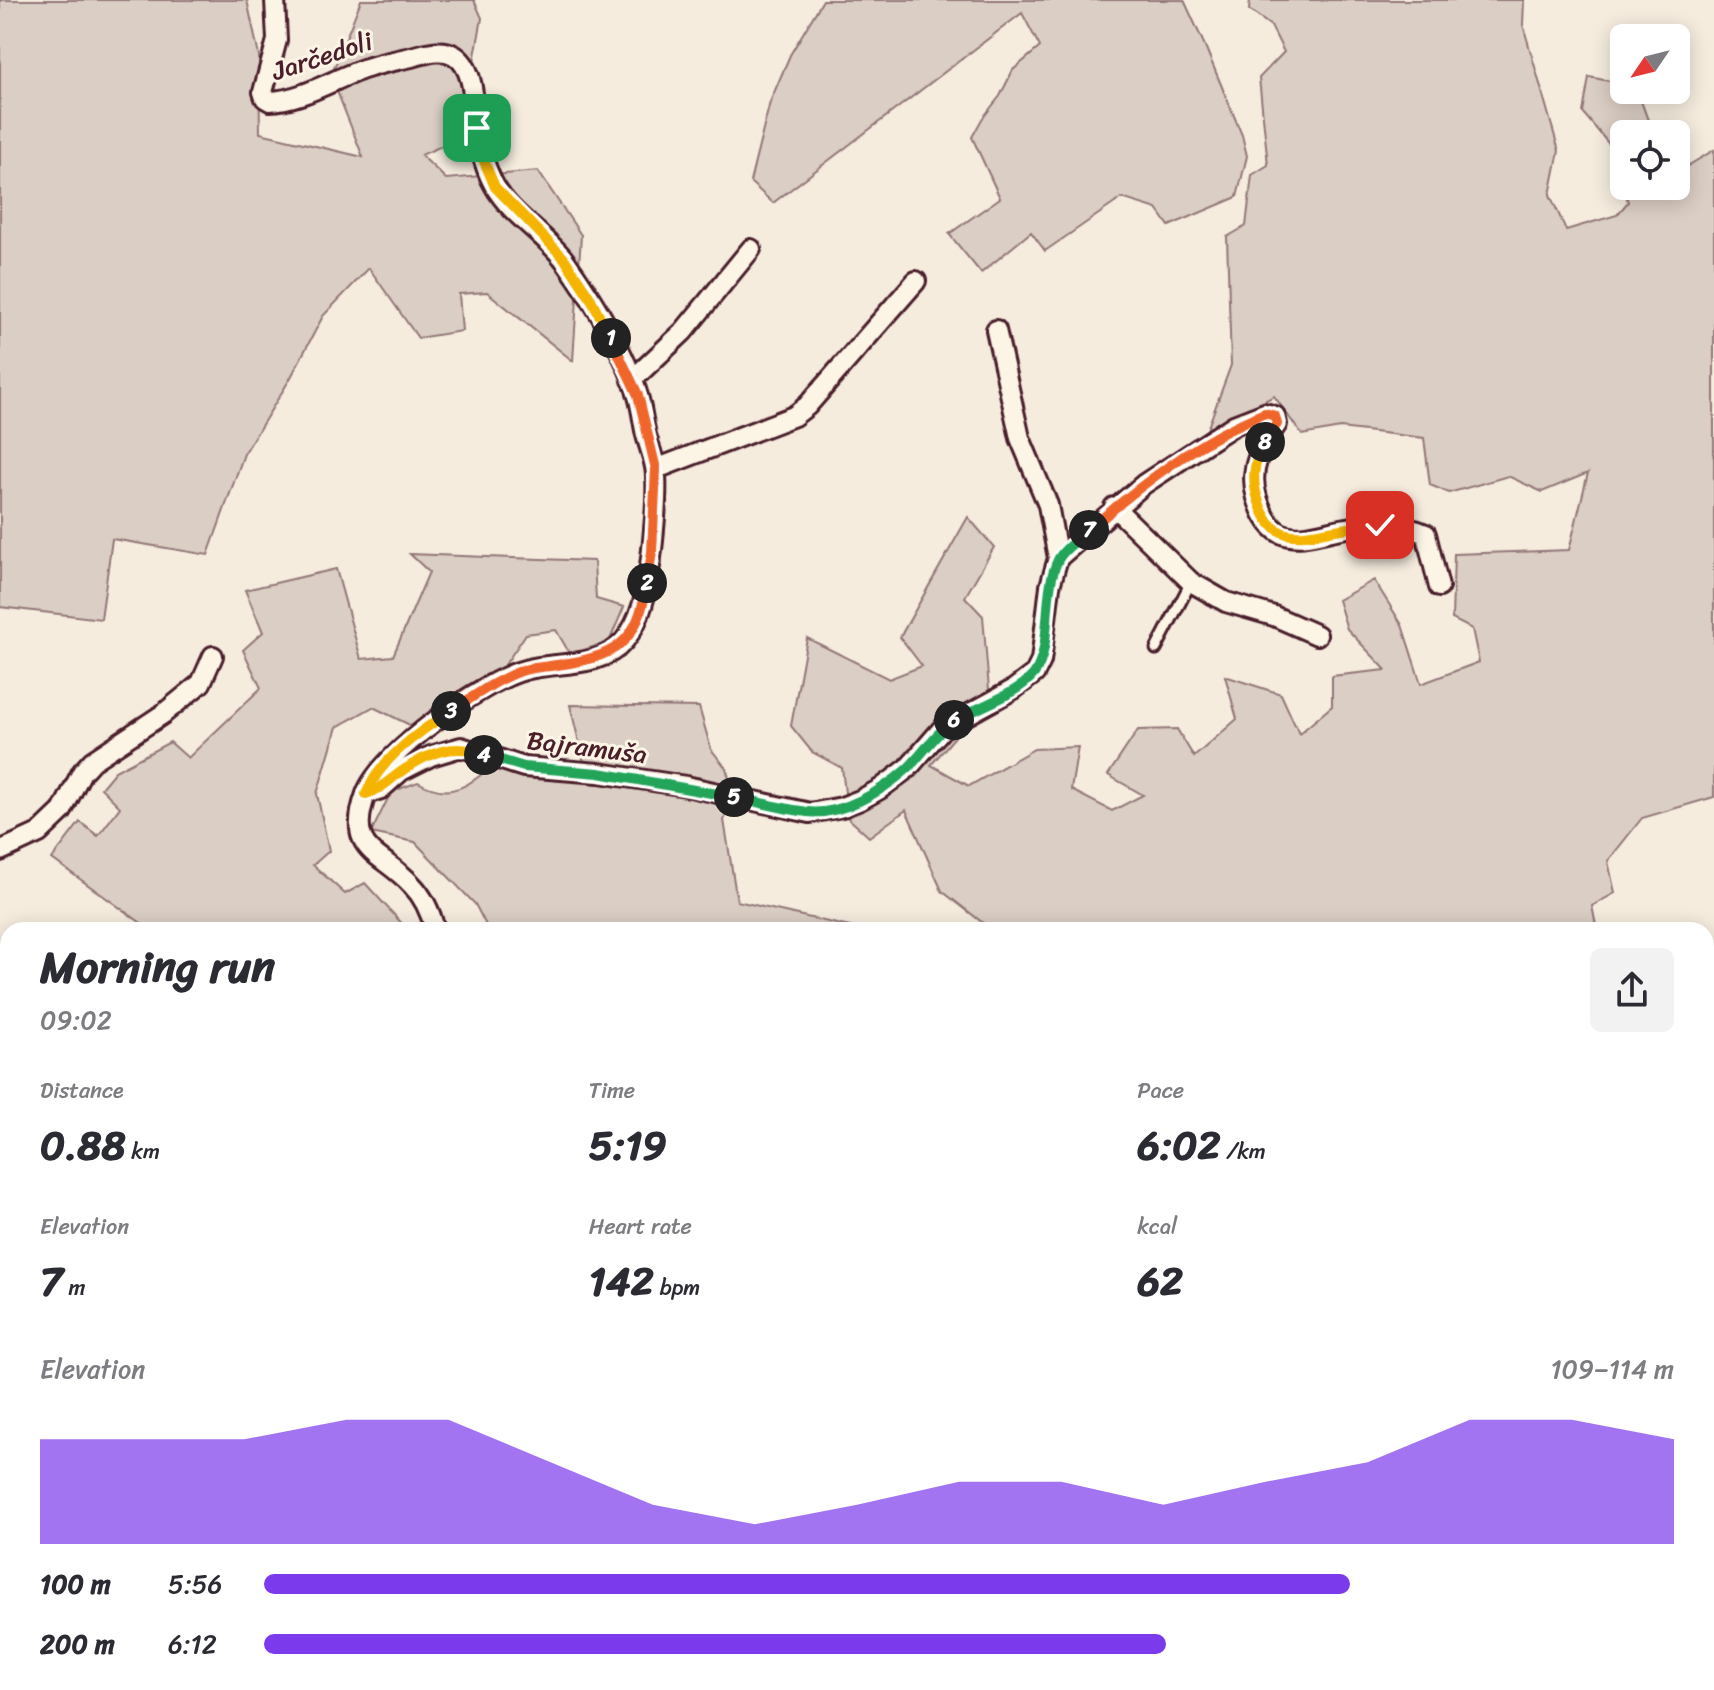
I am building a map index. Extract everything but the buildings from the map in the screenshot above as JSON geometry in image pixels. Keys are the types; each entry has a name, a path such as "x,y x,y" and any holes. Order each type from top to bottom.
{"street":[{"name":"Jarčedoli","path":"275,0 277,40 263,92 270,101 307,91 369,67 426,53 442,51 463,62 472,85 483,159 495,187 564,258 591,299 638,395 656,469 652,552 644,601 637,622 623,642 596,659 523,670 485,689 411,740 385,766 366,794"},
{"path":"632,380 683,332 751,249"},
{"path":"656,469 794,416 807,406 916,281"},
{"name":"Bajramuša","path":"366,794 381,789 401,771 431,756 461,747 524,767 599,773 686,786 810,813 842,807 880,789 908,768 942,729 1014,689 1035,673 1041,661 1050,586 1058,558 1048,505 1020,438 996,330"},
{"path":"1058,558 1144,484 1234,425 1271,413 1277,424 1254,467 1255,490 1268,521 1281,533 1299,537 1380,525 1413,529 1426,534 1439,587"},
{"path":"1114,507 1191,582 1226,602 1274,616 1317,635"},
{"path":"0,851 39,833 62,811 82,772 92,761 163,714 201,683 213,656"},
{"path":"366,794 361,810 363,843 410,882 423,899 432,922"}],"lane":[{"path":"1156,649 1191,582"}],"shaded area":[{"path":"0,0 247,0 259,56 260,133 363,157 331,76 361,0 474,0 482,18 460,138 421,155 446,179 538,171 581,235 573,361 487,292 459,294 462,331 418,338 369,268 323,316 290,379 244,454 208,555 112,539 101,619 0,607"},
{"path":"823,0 1184,0 1242,135 1247,156 1237,197 1169,226 1157,209 1122,198 1045,251 1031,232 981,273 949,234 1000,198 972,137 1000,96 1013,70 1040,47 1022,13 773,203 750,182 770,102 790,55"},
{"path":"1250,0 1524,0 1523,25 1559,151 1550,195 1566,230 1617,215 1627,200 1690,200 1690,165 1714,150 1714,797 1642,818 1608,861 1615,893 1592,906 1595,922 982,922 942,891 906,810 869,837 848,818 842,768 812,752 791,726 807,638 889,679 922,666 900,637 968,517 994,547 965,597 983,616 990,702 963,727 931,765 969,786 1034,749 1078,747 1071,790 1112,811 1143,795 1108,775 1138,730 1177,729 1194,757 1237,719 1225,676 1281,694 1299,734 1332,706 1332,676 1386,670 1347,629 1338,600 1374,580 1402,625 1421,684 1479,662 1472,629 1452,619 1454,554 1569,550 1588,473 1542,492 1508,476 1449,493 1430,485 1424,438 1340,428 1302,435 1274,396 1207,430 1231,365 1227,237 1246,226 1252,175 1268,165 1259,78 1284,52 1271,26 1249,10"},
{"path":"1589,77 1610,81 1610,104 1642,104 1648,120 1610,120 1610,145 1583,113"},
{"path":"410,554 594,561 596,599 624,607 609,642 570,654 556,630 526,634 498,675 418,729 373,707 337,727 317,794 329,851 313,865 345,894 365,883 401,922 140,922 52,859 80,822 98,836 120,807 101,788 115,771 170,742 188,758 261,688 243,650 263,632 245,590 336,569 361,659 393,656 429,572"},
{"path":"570,705 699,707 711,749 726,768 735,798 724,820 737,901 828,922 484,922 475,904 415,842 371,833 391,792 418,782 443,790 464,786 504,755 587,775"}],"route":[{"path":"477,128 483,159 495,187 564,258 591,299 625,362 638,395 656,469 652,552 644,601 637,622 623,642 610,653 596,659 523,670 485,689 411,740 385,766 366,794 381,789 401,771 431,756 461,747 524,767 599,773 686,786 810,813 860,800 908,768 942,729 1014,689 1035,673 1041,661 1050,586 1058,558 1144,484 1234,425 1265,413 1275,416 1277,424 1254,467 1255,490 1261,511 1268,521 1281,533 1299,537 1380,525"}]}
